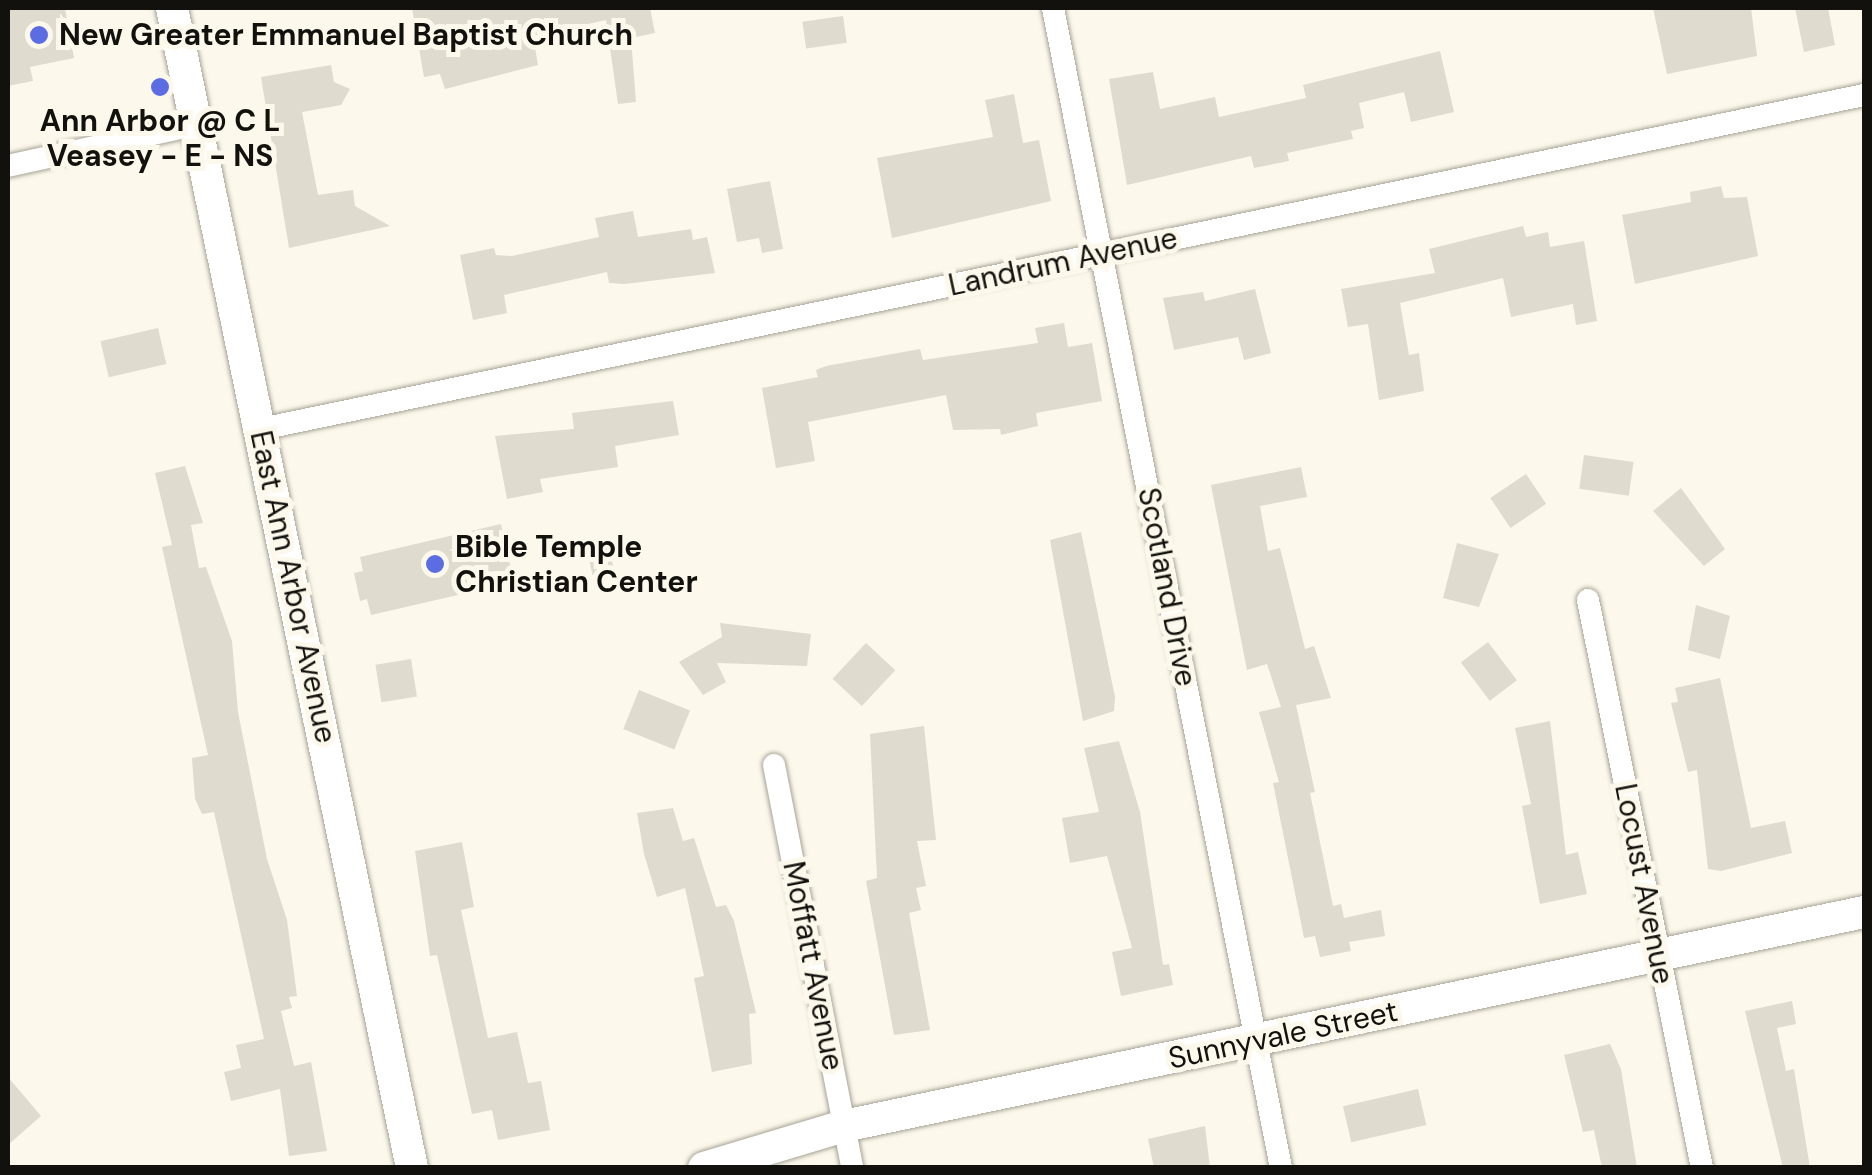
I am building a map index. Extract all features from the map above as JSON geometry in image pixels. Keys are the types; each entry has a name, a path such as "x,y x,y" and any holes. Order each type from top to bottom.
{"street":[{"name":"East Ann Arbor Avenue","path":"172,8 412,1168"},
{"name":"Scotland Drive","path":"1053,8 1281,1168"},
{"name":"Landrum Avenue","path":"261,429 1864,95"},
{"path":"8,166 195,125"},
{"name":"Locust Avenue","path":"1588,600 1702,1168"},
{"name":"Moffatt Avenue","path":"774,765 852,1168"},
{"name":"Sunnyvale Street","path":"704,1168 844,1126 1864,912"}],"building":[{"name":"New Greater Emmanuel Baptist Church","path":"8,8 65,8 74,58 30,67 33,81 8,86"},
{"path":"412,8 650,8 655,33 631,38 636,102 618,104 606,20 533,36 538,65 445,89 440,74 424,77"},
{"path":"1653,8 1751,8 1757,56 1667,74"},
{"path":"1795,8 1828,8 1835,45 1804,52"},
{"path":"843,16 847,43 806,48 802,22"},
{"path":"1440,51 1454,112 1411,122 1404,92 1359,103 1364,128 1351,131 1353,139 1287,153 1289,161 1254,168 1251,156 1127,185 1109,79 1153,72 1160,109 1215,97 1219,117 1306,98 1303,85"},
{"path":"331,65 334,82 350,89 341,105 302,112 318,195 353,190 355,206 390,226 289,248 261,77"},
{"path":"1014,94 1023,143 1039,140 1051,201 892,238 877,158 993,137 985,100"},
{"path":"770,181 783,249 762,253 759,238 737,242 727,189"},
{"path":"1721,186 1724,198 1747,197 1758,256 1635,284 1622,215 1691,202 1690,192"},
{"path":"633,211 638,237 691,229 693,240 707,237 715,273 625,284 609,283 607,272 504,295 507,313 473,320 460,255 494,248 496,255 512,256 599,237 595,218"},
{"path":"1523,226 1526,237 1548,232 1550,247 1584,241 1597,321 1576,325 1573,304 1511,317 1503,278 1400,303 1409,355 1419,353 1424,391 1379,400 1368,324 1348,327 1341,289 1435,273 1429,249"},
{"path":"1255,289 1271,353 1244,360 1238,337 1174,350 1163,298 1203,292 1205,301"},
{"path":"1064,323 1068,347 1092,343 1102,401 1036,413 1038,426 1001,435 1000,429 953,430 946,395 808,422 815,461 776,468 762,388 818,377 816,370 826,366 920,349 923,360 1038,343 1035,328"},
{"path":"158,328 166,364 109,377 101,341"},
{"path":"673,401 679,435 615,446 618,467 540,479 543,492 507,499 495,436 574,429 572,413"},
{"path":"1584,455 1634,462 1629,496 1579,489"},
{"path":"185,466 203,523 191,525 199,568 206,567 232,641 238,712 267,859 287,920 297,996 289,997 292,1008 281,1011 294,1066 311,1062 327,1151 289,1156 280,1089 231,1101 224,1072 241,1068 236,1045 264,1039 214,812 202,814 195,799 192,758 208,755 162,547 172,545 155,473"},
{"path":"1301,467 1307,497 1260,506 1268,551 1280,548 1305,649 1314,646 1331,698 1296,705 1315,792 1310,793 1333,906 1341,904 1344,918 1381,910 1385,936 1349,942 1351,951 1320,957 1315,936 1304,938 1273,783 1279,782 1259,712 1281,707 1267,664 1247,670 1211,485"},
{"path":"1526,474 1546,504 1510,528 1490,498"},
{"path":"1681,488 1725,549 1704,566 1653,511"},
{"name":"Bible Temple Christian Center","path":"501,524 514,582 371,615 367,599 360,601 354,573 363,571 360,557"},
{"path":"1081,532 1115,697 1114,711 1083,721 1050,540"},
{"path":"1457,543 1499,554 1479,607 1443,598"},
{"path":"609,547 614,570 592,575 587,552"},
{"path":"1696,605 1730,616 1720,659 1688,650"},
{"path":"720,623 811,634 807,666 717,663 726,682 703,695 679,662 722,637"},
{"path":"1488,642 1517,680 1490,701 1461,662"},
{"path":"866,643 895,670 862,706 833,679"},
{"path":"411,659 417,697 381,702 375,665"},
{"path":"1720,678 1751,828 1785,821 1792,853 1721,871 1708,869 1697,770 1688,772 1671,703 1678,702 1675,688"},
{"path":"639,690 690,711 674,750 623,729"},
{"path":"1550,721 1566,855 1578,852 1587,894 1540,904 1522,806 1531,804 1515,728"},
{"path":"924,726 936,840 917,841 926,886 916,888 921,910 909,913 930,1030 894,1035 866,881 877,878 870,734"},
{"path":"1119,741 1140,812 1163,965 1169,964 1173,985 1121,996 1112,952 1132,948 1107,856 1070,863 1062,818 1099,812 1084,748"},
{"path":"673,808 683,841 694,838 716,907 726,905 734,921 756,1013 749,1014 752,1064 712,1072 694,978 704,976 685,888 657,897 637,813"},
{"path":"462,842 474,907 461,910 488,1038 517,1032 528,1083 541,1081 550,1130 498,1140 492,1110 472,1114 437,955 430,956 415,851"},
{"path":"1792,1001 1796,1024 1777,1028 1786,1071 1794,1069 1810,1168 1783,1168 1745,1011"},
{"path":"1610,1044 1621,1069 1637,1168 1602,1168 1594,1130 1583,1132 1564,1055"},
{"path":"8,1077 41,1116 8,1145"},
{"path":"1418,1089 1426,1125 1351,1142 1343,1106"},
{"path":"1205,1126 1210,1168 1154,1168 1148,1139"}],"place":[{"name":"New Greater Emmanuel Baptist Church","path":"39,35"},
{"name":"Ann Arbor @ C L Veasey - E - NS","path":"160,87"},
{"name":"Bible Temple Christian Center","path":"435,564"}]}
